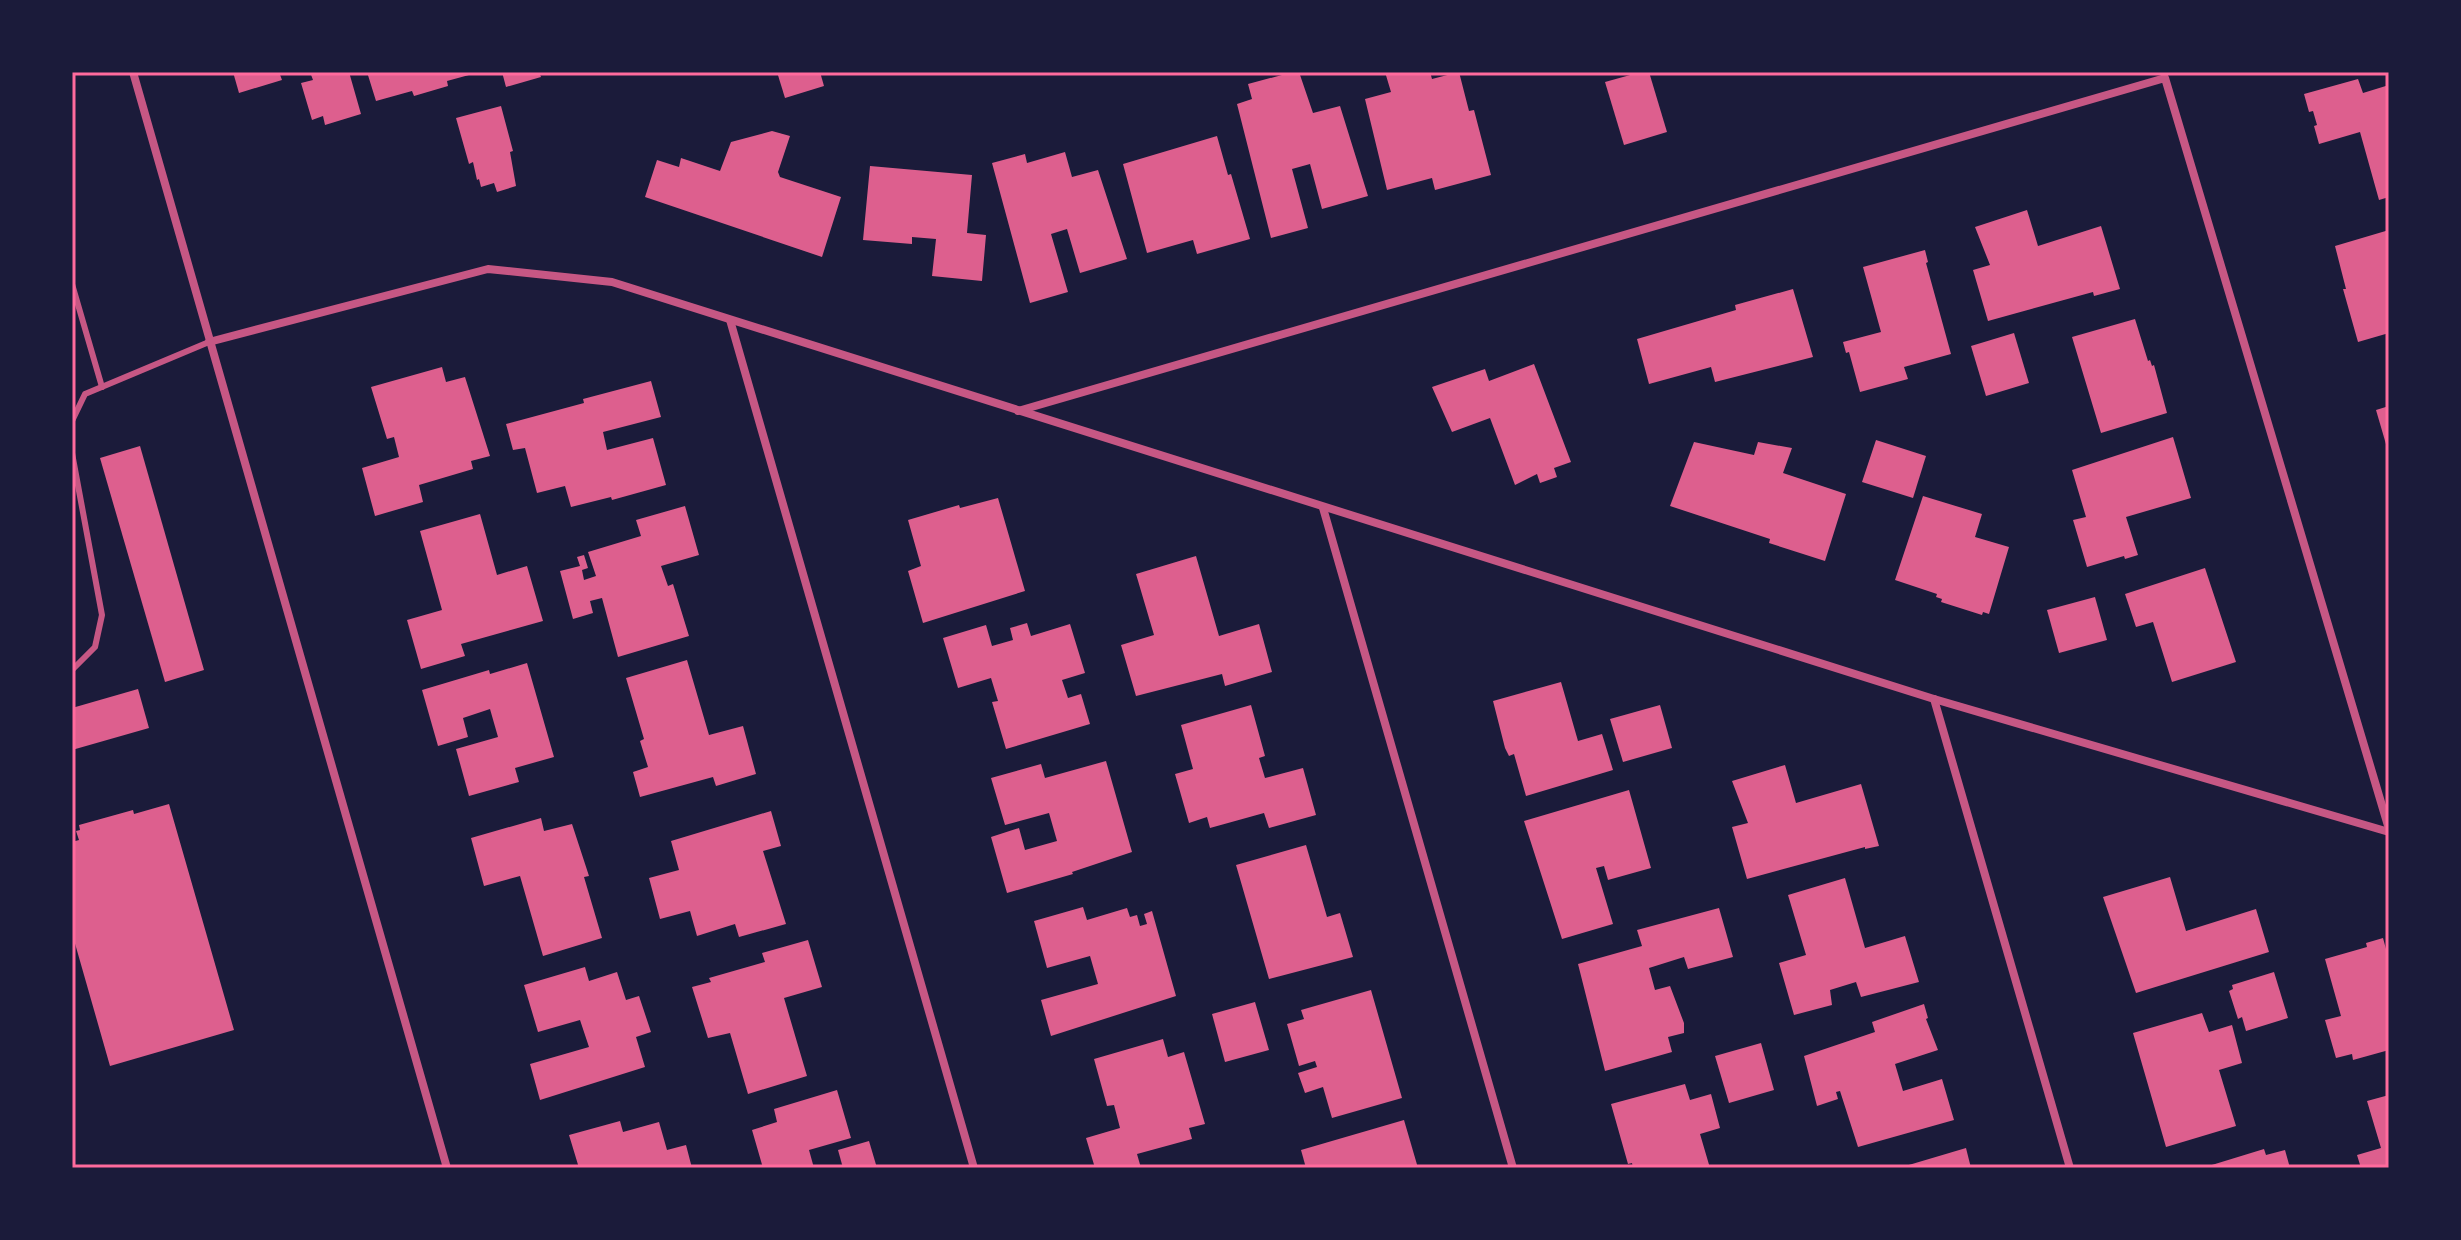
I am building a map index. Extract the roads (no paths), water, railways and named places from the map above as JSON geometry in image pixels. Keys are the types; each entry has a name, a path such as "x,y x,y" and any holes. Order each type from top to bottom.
{"street":[{"path":"133,72 447,1168"},
{"path":"1017,411 2165,78 2389,830"},
{"path":"209,342 488,269 612,282 1934,699 2389,830"},
{"path":"730,320 974,1168"},
{"path":"1323,508 1513,1168"},
{"path":"1934,699 2070,1168"}],"lane":[{"path":"72,284 102,387"},
{"path":"72,421 85,394 209,342"},
{"path":"72,453 102,615 95,647 72,670"}]}
